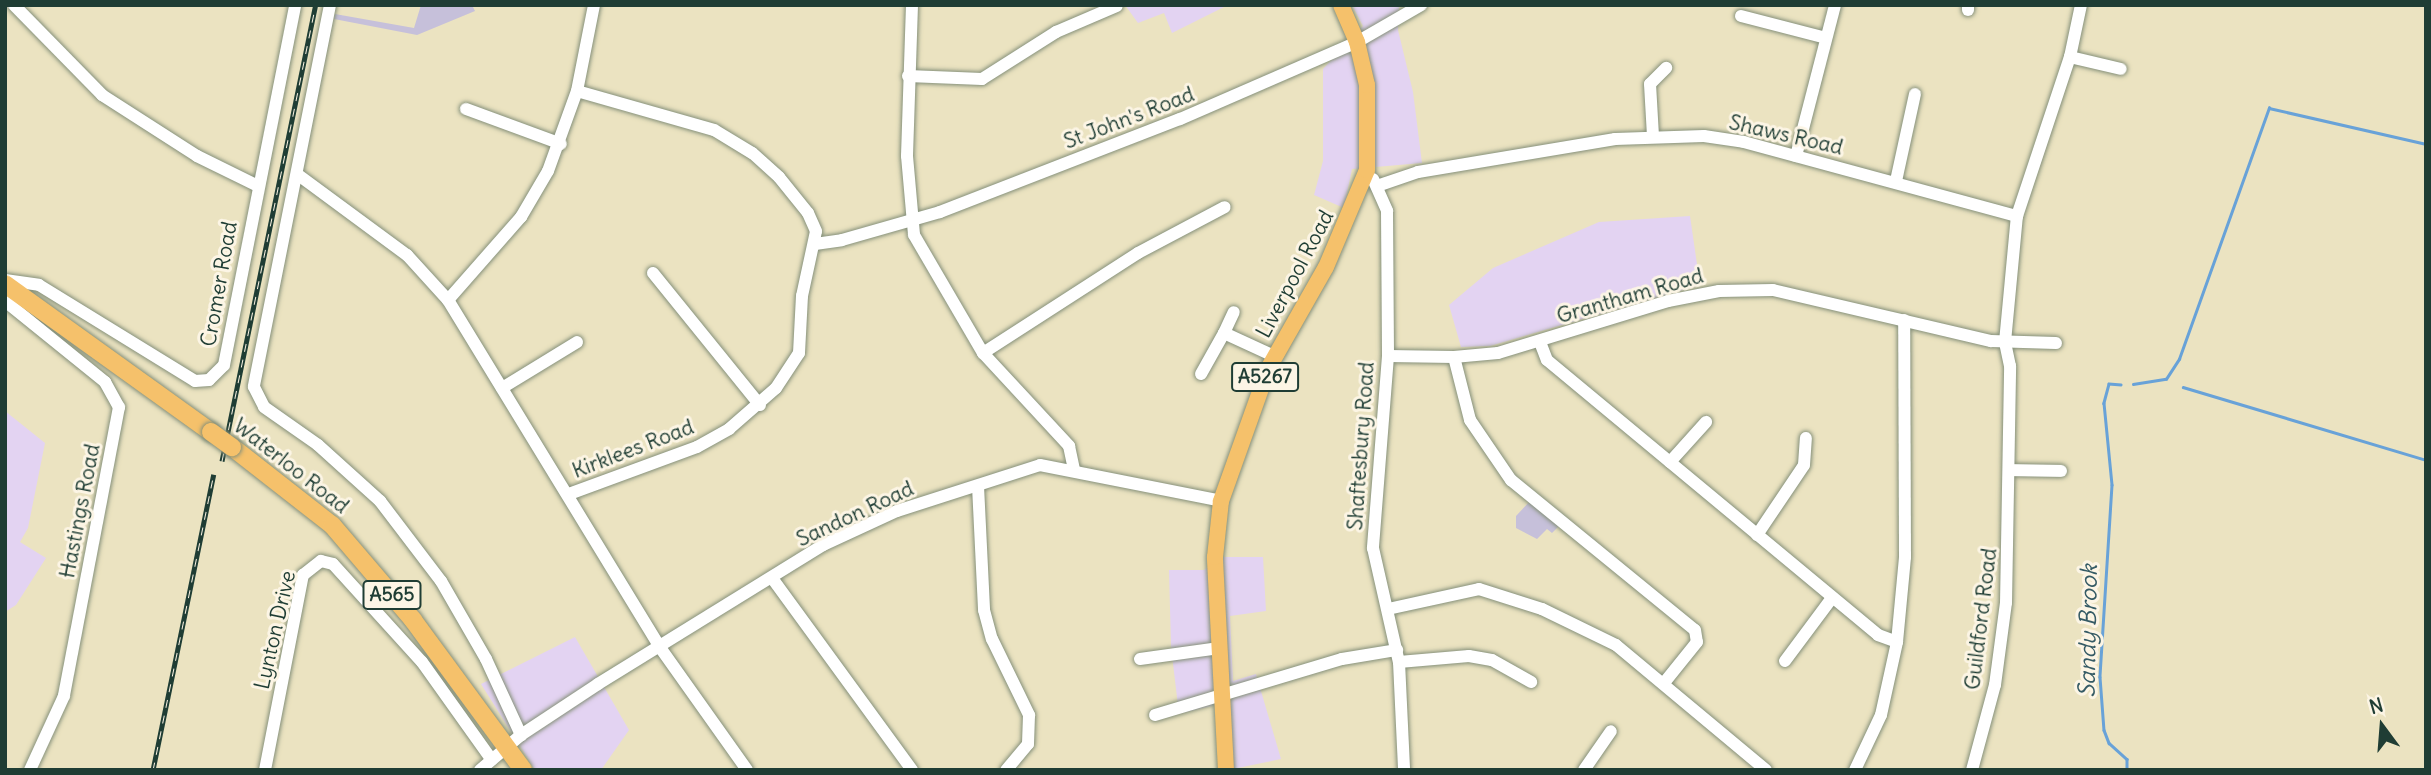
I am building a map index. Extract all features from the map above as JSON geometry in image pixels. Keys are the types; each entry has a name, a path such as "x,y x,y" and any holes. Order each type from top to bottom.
{"highway":[{"name":"Waterloo Road","path":"5,282 232,447 332,525 513,740 523,770"}],"main road":[{"name":"Liverpool Road","path":"1226,770 1215,557 1222,501 1274,356 1326,267 1367,170 1367,85 1357,42 1341,5"}],"street":[{"path":"14,5 102,95 197,156 257,185"},
{"path":"330,5 254,387 264,407 318,445 380,501 441,581 486,659 513,740"},
{"path":"447,300 522,217 561,144 577,91 594,5"},
{"path":"912,5 907,156 912,219 918,246 983,353 1069,446 1074,469"},
{"name":"St John's Road","path":"912,219 1180,119 1357,42 1421,5"},
{"path":"1796,156 1835,5"},
{"name":"Guildford Road","path":"1972,770 1995,685 2006,603 2010,366 2005,342 2017,216 2070,57 2081,5"},
{"name":"Cromer Road","path":"5,282 39,285 195,381 209,380 224,365 292,6"},
{"path":"908,76 982,79 1056,33 1117,6"},
{"path":"1741,16 1826,38"},
{"path":"2070,57 2121,69"},
{"path":"1653,136 1650,84 1666,68"},
{"path":"577,91 714,130 752,153 808,213 815,244 842,240 912,219"},
{"path":"1896,181 1915,94"},
{"path":"466,109 561,144"},
{"name":"Shaws Road","path":"1377,186 1418,172 1653,136 1744,142 1896,181 2017,216"},
{"name":"Shaftesbury Road","path":"1367,170 1387,211 1388,356 1373,548 1398,656 1404,770"},
{"path":"297,174 407,255 447,300 569,494 659,646 747,770"},
{"path":"983,353 1138,253 1225,207"},
{"name":"Kirklees Road","path":"569,494 697,446 760,405 799,353 803,296 815,244"},
{"path":"653,273 760,405"},
{"name":"Grantham Road","path":"1388,356 1454,357 1540,342 1668,301 1719,291 1773,290 2005,342"},
{"name":"Hastings Road","path":"5,302 106,382 119,407 64,696 30,770"},
{"path":"1201,374 1234,313"},
{"path":"1856,770 1881,715 1897,642 1905,556 1904,320"},
{"path":"1224,332 1274,356"},
{"path":"502,388 577,342"},
{"path":"1540,342 1547,360 1878,635 1897,642"},
{"path":"2005,342 2056,343"},
{"path":"1454,357 1470,420 1511,480 1695,630 1697,642 1664,683"},
{"path":"1670,462 1706,422"},
{"path":"1757,535 1804,465 1806,438"},
{"name":"Sandon Road","path":"481,770 513,740 659,646 823,545 897,511 1040,465 1074,469 1222,501"},
{"path":"2010,470 2061,471"},
{"path":"978,486 985,610 992,639 1029,715 1028,744 1006,770"},
{"name":"Lynton Drive","path":"265,770 303,575 321,561 333,564 422,662 492,760"},
{"path":"772,578 912,770"},
{"path":"1388,609 1491,589 1595,632 1664,683 1766,770"},
{"path":"1785,661 1832,597"},
{"path":"1140,659 1219,648"},
{"path":"1155,715 1342,659 1469,656 1492,660 1531,682"},
{"path":"1584,770 1611,731"}],"shaded area":[{"path":"421,5 472,5 475,11 417,35 334,19 335,14 414,28"},
{"path":"1125,5 1228,5 1172,33 1164,13 1138,23"},
{"path":"1352,5 1399,5 1398,30 1413,92 1422,163 1352,169 1344,208 1314,195 1323,161 1323,69 1363,26"},
{"path":"1690,216 1700,285 1490,346 1461,347 1449,305 1493,268 1599,222"},
{"path":"5,411 45,443 28,528 20,542 46,558 16,605 5,612"},
{"path":"1531,500 1559,526 1552,533 1547,529 1537,539 1516,528 1516,516"},
{"path":"1221,557 1263,557 1266,611 1230,616 1233,681 1256,674 1281,759 1233,769 1228,702 1179,714 1171,647 1169,570 1204,570"},
{"path":"575,637 629,730 601,770 535,770 481,684"}],"waterway":[{"path":"2133,384 2166,379 2179,359 2269,108 2426,144"},
{"name":"Sandy Brook","path":"2121,385 2109,384 2104,403 2112,485 2100,677 2104,730 2109,743 2127,759 2127,770"},
{"path":"2183,387 2426,460"}],"railway":[{"path":"222,461 316,5"},
{"path":"153,770 214,474"}]}
